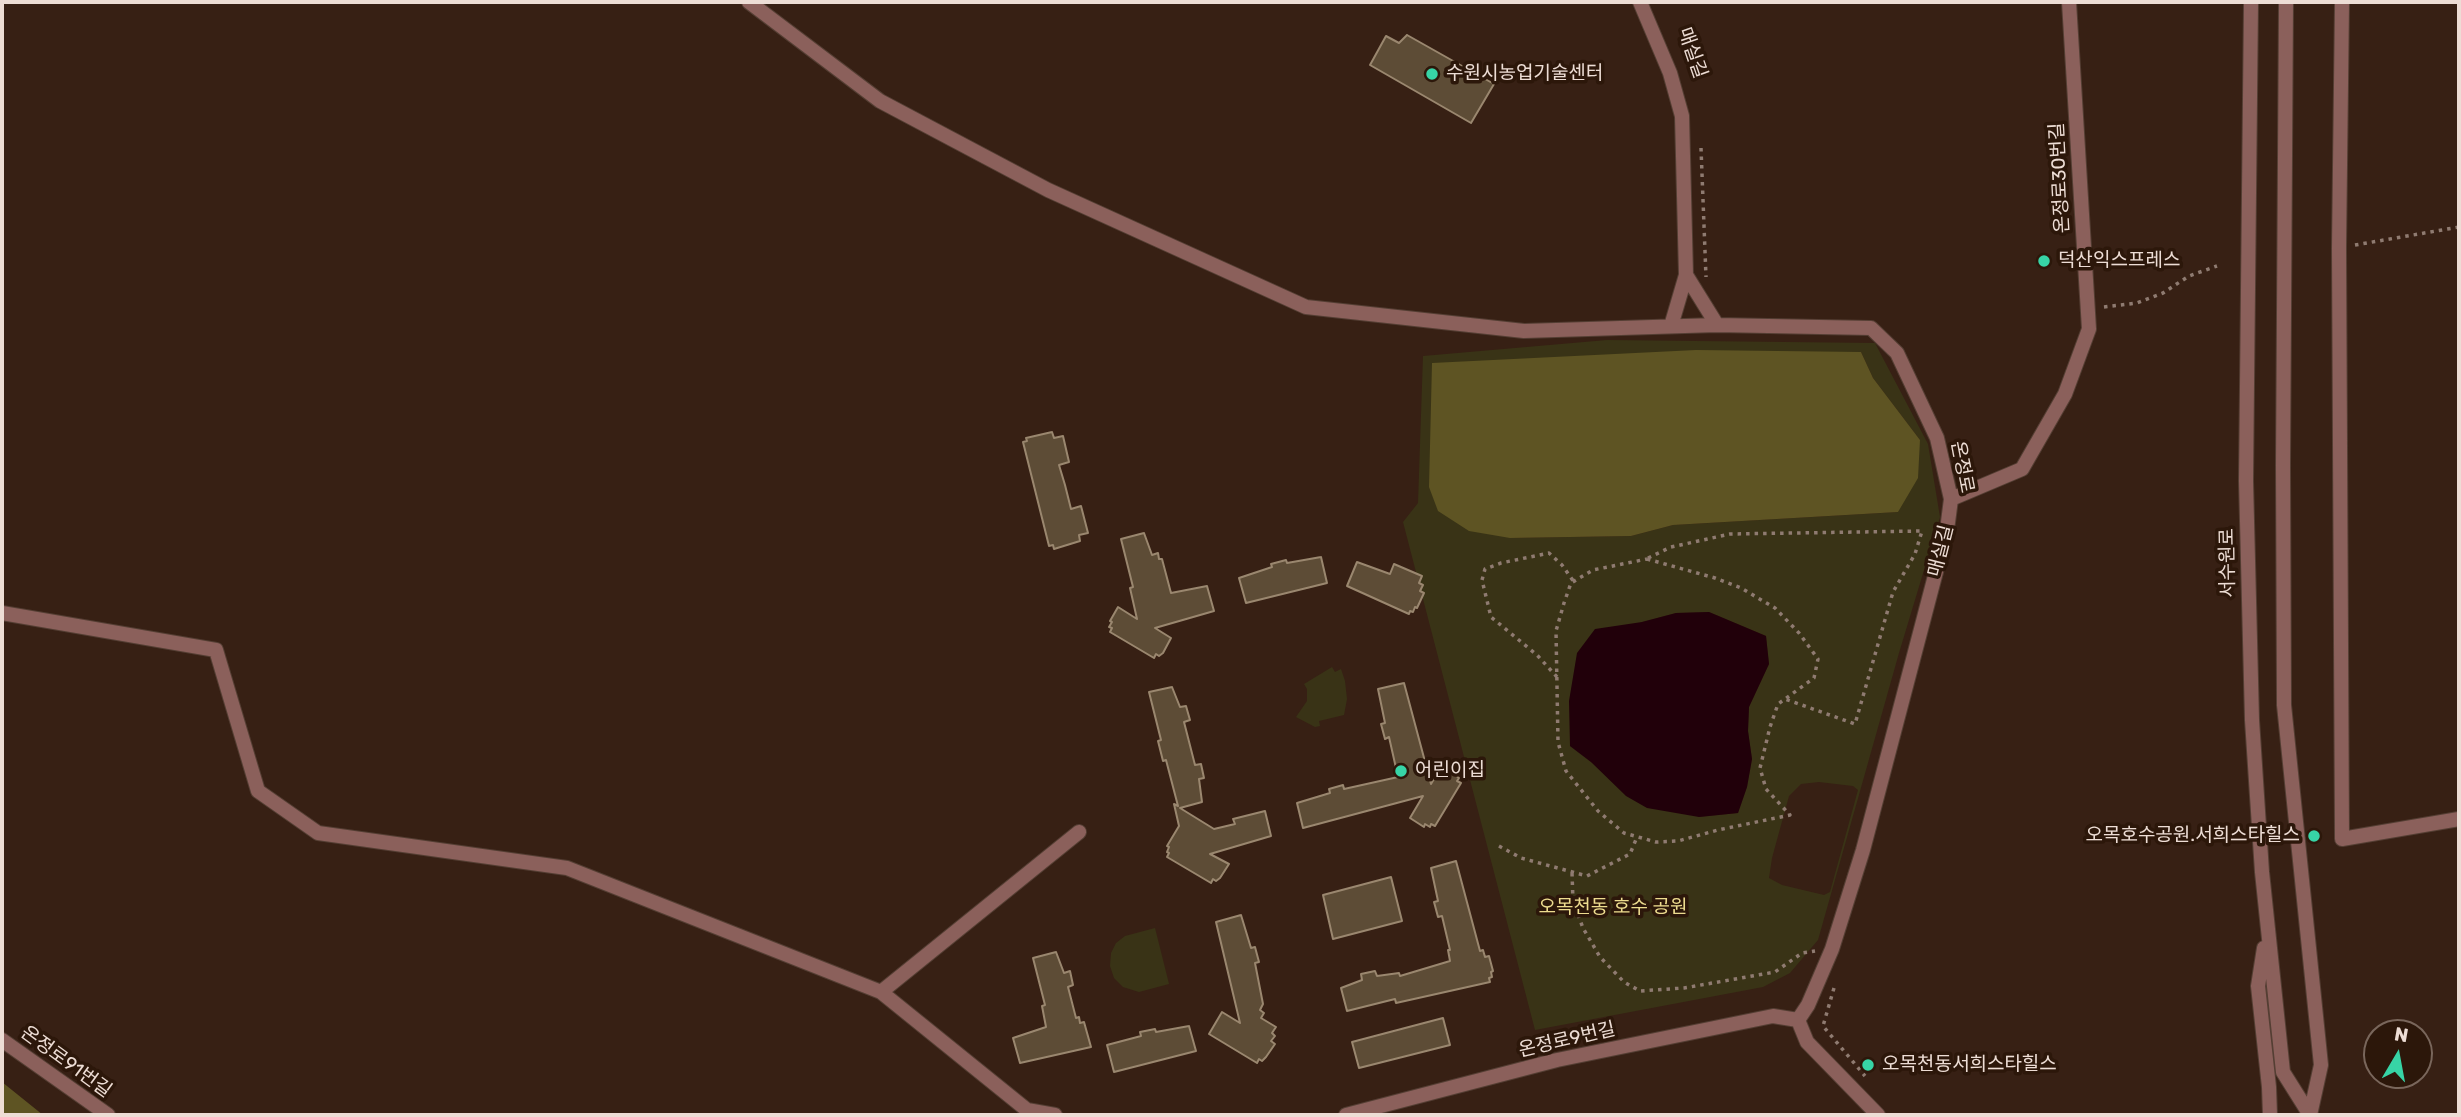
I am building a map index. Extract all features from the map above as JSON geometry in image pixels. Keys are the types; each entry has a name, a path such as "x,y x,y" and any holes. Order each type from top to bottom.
{"street":[{"name":"온정로","path":"749,2 880,101 1048,190 1306,307 1524,331 1717,325 1871,328 1897,353 1937,438 1951,499 1947,530 1863,850 1832,949 1808,1005 1798,1020"},
{"path":"1640,2 1670,73 1682,116 1686,275 1671,326"},
{"name":"온정로30번길","path":"1951,499 2022,469 2065,394 2089,329 2069,2"},
{"name":"서수원로","path":"2251,2 2246,467 2249,643 2267,923 2283,1072 2310,1115"},
{"name":"서수원로","path":"2287,2 2284,705 2321,1065 2310,1115"},
{"path":"2342,2 2339,248 2342,839 2459,819"},
{"path":"1686,275 1717,325"},
{"path":"2,613 216,650 258,791 318,833 567,868 881,992 1027,1110 1055,1115"},
{"path":"881,992 1079,832"},
{"path":"2267,923 2259,986 2270,1115"},
{"name":"온정로9번길","path":"1346,1115 1557,1060 1773,1016 1798,1020"},
{"path":"1798,1020 1807,1042 1878,1115"},
{"name":"온정로91번길","path":"2,1040 108,1115"}],"path":[{"path":"1700,139 1706,276 1712,287"},
{"path":"2339,248 2459,227"},
{"path":"2088,309 2137,303 2163,293 2189,276 2217,266"},
{"path":"1647,559 1741,588 1775,608 1799,633 1818,659 1814,678 1778,704 1760,768 1766,789 1790,815 1678,841 1656,842 1624,833 1598,811 1566,771 1558,742 1556,631 1563,603 1574,582 1593,570 1647,559 1671,547 1730,534 1922,531 1915,554 1893,592 1855,724 1785,699"},
{"path":"1557,678 1537,655 1491,617 1482,580 1485,569 1549,553 1574,582"},
{"path":"1499,846 1521,858 1587,876 1630,854 1637,836"},
{"path":"1572,873 1573,901 1583,928 1600,957 1624,982 1640,991 1684,988 1775,972 1802,953 1832,949"},
{"path":"1835,986 1823,1026 1872,1086"}],"green space":[{"name":"오목천동 호수 공원","path":"1607,340 1875,343 1928,444 1940,517 1818,940 1790,973 1763,987 1535,1030 1403,522 1418,503 1423,356","holes":["1861,352 1873,378 1920,440 1898,512 1673,525 1631,536 1510,538","1709,612 1766,636 1769,664 1749,707 1748,731 1752,759 1747,787 1738,813 1699,817 1591,762 1570,746 1642,622 1676,613","1819,782 1853,786 1858,790 1830,892 1824,895 1782,885 1769,878 1789,796 1801,784"]},
{"path":"1332,667 1335,672 1341,669 1345,681 1347,699 1344,715 1319,721 1320,726 1315,727 1296,717 1307,701 1304,684"},
{"path":"1155,928 1169,984 1139,992 1123,987 1114,978 1110,966 1111,953 1116,943 1125,936"}],"shaded area":[{"path":"1696,350 1861,352 1873,378 1920,440 1918,478 1898,512 1673,525 1631,536 1510,538 1469,531 1438,511 1429,487 1432,363"},
{"path":"1709,612 1766,636 1769,664 1749,707 1748,731 1752,759 1747,787 1738,813 1699,817 1647,808 1626,796 1570,746 1569,701 1577,653 1595,629 1642,622 1676,613"},
{"path":"2,1082 43,1115 2,1115"}],"building":[{"name":"수원시농업기술센터","path":"1407,35 1494,84 1471,123 1370,65 1386,36 1399,43"},
{"path":"1052,432 1054,438 1063,436 1069,462 1059,465 1071,509 1081,506 1088,533 1079,535 1080,541 1054,549 1053,545 1049,546 1023,442 1027,441 1026,438"},
{"path":"1144,533 1152,555 1158,553 1159,559 1162,559 1171,593 1207,586 1214,611 1155,628 1171,638 1163,653 1159,656 1156,654 1154,658 1110,632 1112,628 1109,627 1118,607 1137,619 1130,588 1133,587 1121,539"},
{"path":"1321,557 1327,583 1246,603 1239,578 1286,560 1287,563"},
{"path":"1357,562 1390,574 1394,564 1422,576 1419,583 1423,585 1420,591 1424,593 1417,608 1409,614 1347,586"},
{"path":"1404,683 1431,784 1442,765 1456,774 1459,778 1457,781 1461,783 1435,826 1425,824 1424,827 1410,818 1423,796 1303,828 1297,803 1330,793 1329,789 1343,785 1344,789 1398,777 1389,737 1385,739 1381,724 1385,723 1378,689"},
{"path":"1172,687 1180,707 1186,706 1190,720 1184,722 1195,765 1201,764 1204,778 1199,779 1202,802 1180,808 1214,829 1235,824 1233,819 1265,811 1271,836 1210,854 1229,864 1220,878 1216,881 1213,879 1211,883 1167,857 1167,846 1179,826 1174,804 1178,806 1166,760 1163,761 1158,741 1161,740 1149,692"},
{"path":"1456,861 1480,951 1483,950 1485,957 1489,956 1493,971 1490,982 1396,1003 1395,999 1347,1011 1341,988 1362,980 1361,974 1375,971 1377,976 1399,973 1400,976 1450,961 1442,916 1438,917 1434,902 1438,901 1431,868"},
{"path":"1391,877 1402,921 1333,939 1323,895"},
{"path":"1241,915 1251,948 1255,947 1259,962 1255,963 1263,1004 1260,1010 1264,1013 1261,1018 1276,1027 1271,1041 1275,1044 1266,1057 1262,1061 1259,1059 1257,1063 1209,1034 1222,1012 1240,1023 1216,922"},
{"path":"1056,952 1064,973 1070,971 1073,985 1068,987 1076,1018 1079,1017 1080,1023 1084,1022 1091,1047 1020,1063 1013,1038 1046,1027 1042,1006 1045,1005 1033,958"},
{"path":"1443,1018 1450,1045 1359,1068 1352,1042"},
{"path":"1189,1026 1196,1051 1114,1072 1107,1045 1141,1036 1140,1032"}],"place":[{"name":"수원시농업기술센터","path":"1432,74"},
{"name":"덕산익스프레스","path":"2044,261"},
{"name":"어린이집","path":"1401,771"},
{"name":"오목호수공원.서희스타힐스","path":"2314,836"},
{"name":"오목천동서희스타힐스","path":"1868,1065"}]}
